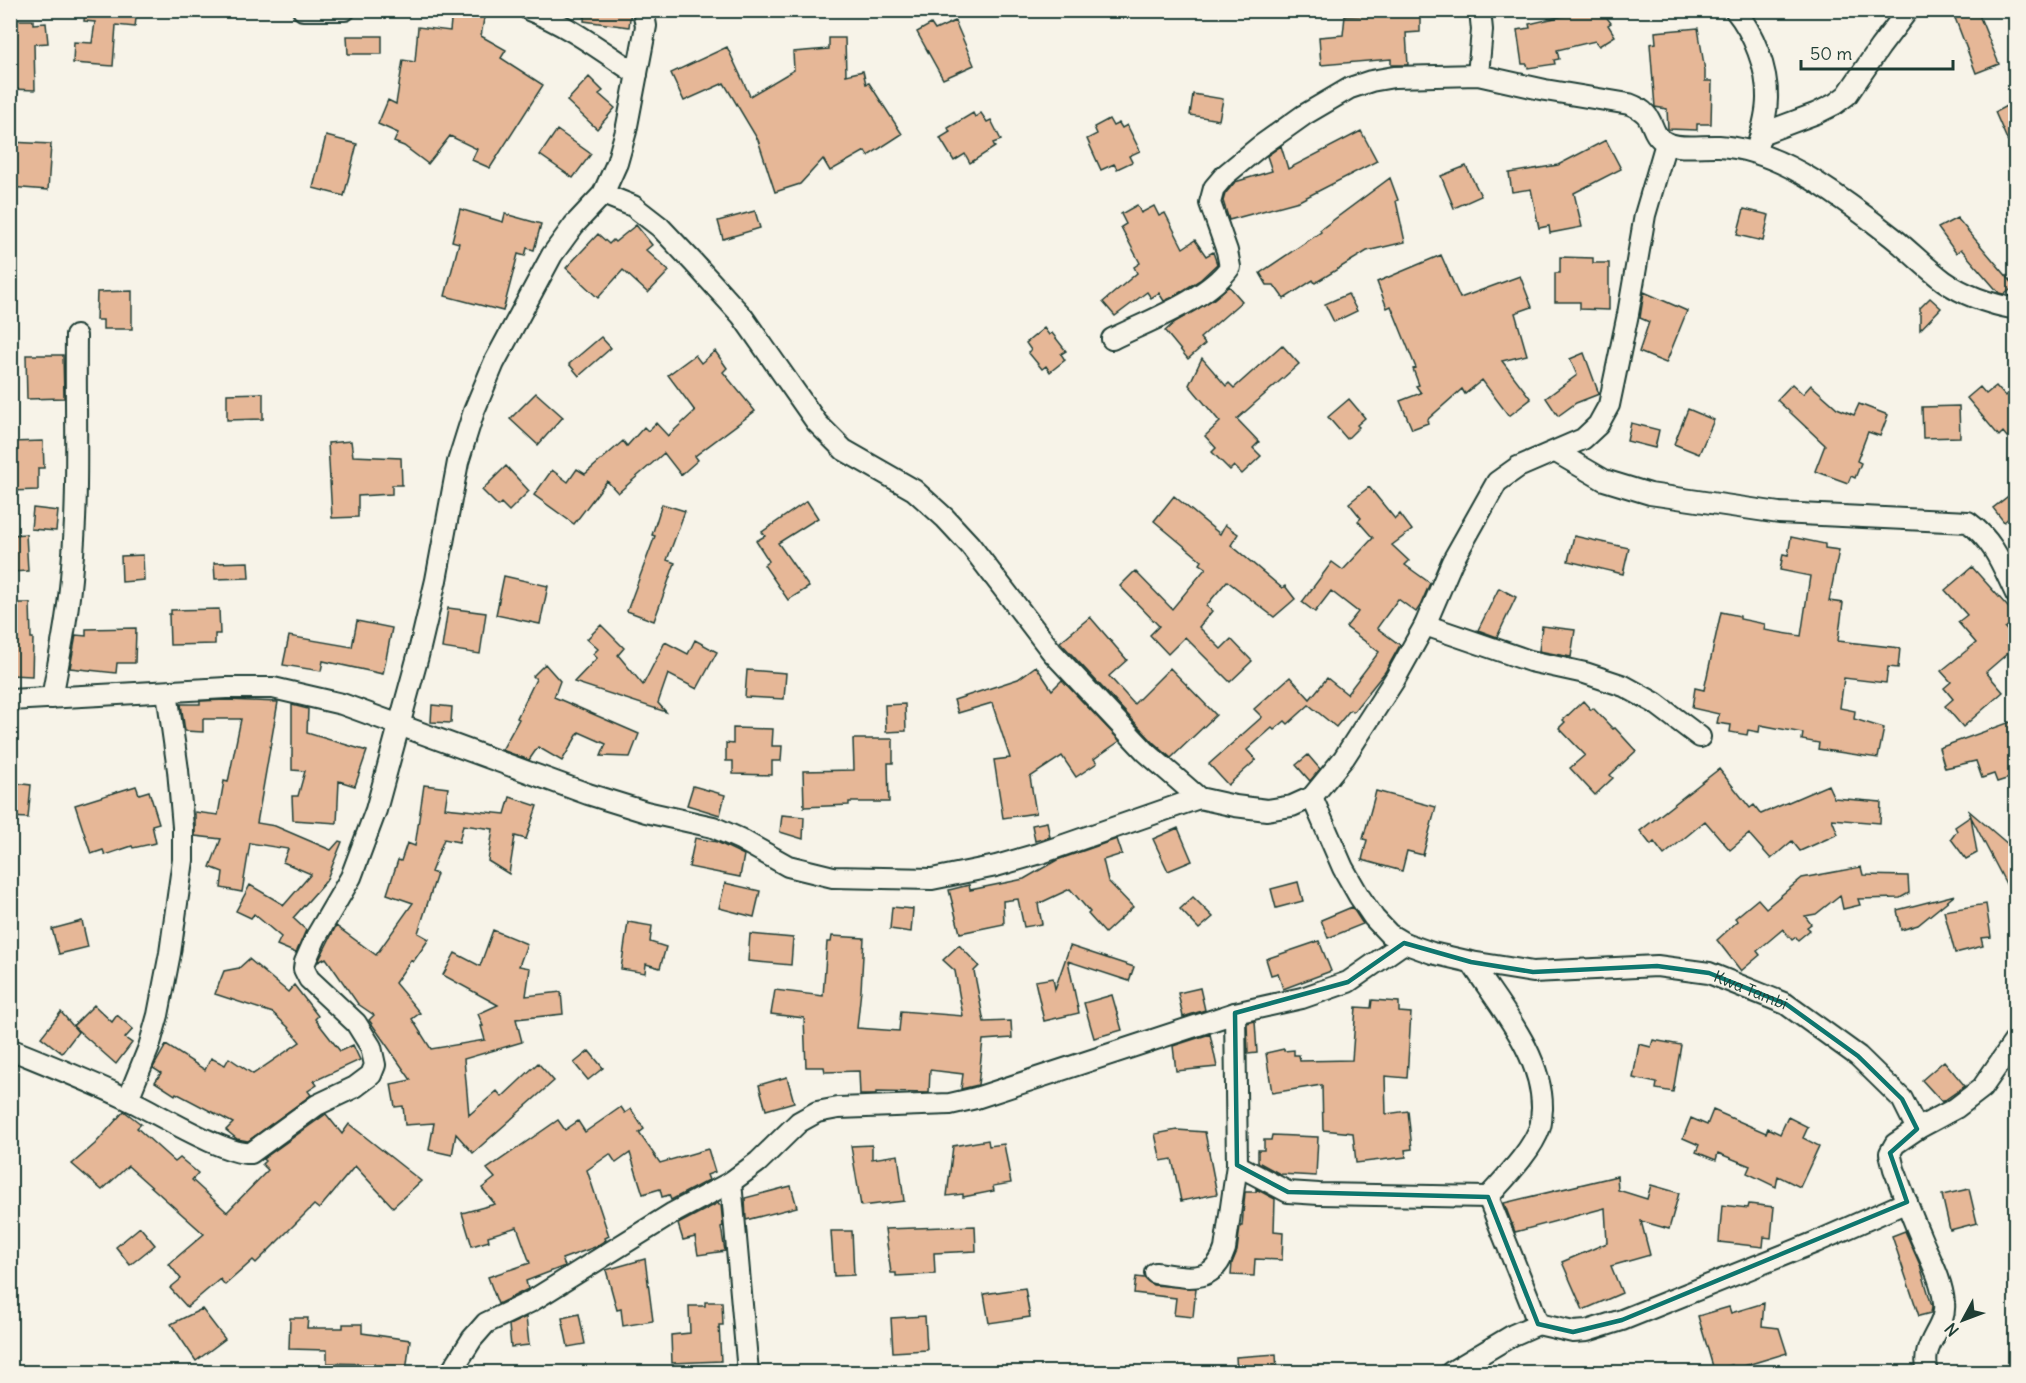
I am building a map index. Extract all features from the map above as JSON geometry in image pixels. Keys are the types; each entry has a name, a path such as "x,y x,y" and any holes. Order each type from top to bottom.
{"street":[{"path":"303,10 345,10"},
{"path":"529,10 548,18 589,42 637,74"},
{"path":"10,1049 128,1099 221,1146 246,1154 251,1153 317,1106 355,1087 371,1076 375,1065 371,1047 356,1023 309,979 304,969 305,962 316,937 351,877 376,810 418,656 436,580 458,462 474,411 494,363 552,255 574,225 603,194 620,152 646,26 643,10"},
{"path":"1478,75 1482,30 1480,10"},
{"path":"1735,10 1753,40 1764,73 1767,96 1765,121 1758,143"},
{"path":"1113,339 1201,295 1222,278 1230,267 1227,251 1210,203 1214,188 1225,175 1260,147 1304,115 1350,88 1394,77 1478,75 1641,108 1649,116 1656,135 1666,143 1687,146 1758,143 1835,104 1847,95 1908,10"},
{"path":"603,194 633,206 660,227 742,316 817,423 844,450 914,490 945,518 970,545 1052,652 1146,752 1198,798 1267,810 1292,806 1312,797 1344,758 1395,680 1425,625 1452,562 1497,482 1518,467 1583,439 1598,425 1609,405 1627,324 1645,215 1666,143"},
{"path":"1758,143 1891,236 1945,282 1986,303 2016,309"},
{"path":"52,698 64,633 72,566 76,336"},
{"path":"1556,452 1604,480 1650,495 1779,513 1968,522 1993,546 2016,594"},
{"path":"1425,625 1530,661 1585,673 1624,686 1655,703 1700,737"},
{"path":"10,700 226,688 273,688 342,704 588,794 646,812 712,827 740,839 788,866 833,877 932,879 996,866 1041,853 1198,798"},
{"path":"128,1099 149,1047 158,1015 170,953 183,860 183,827 178,770 167,692"},
{"name":"Kwa Tambi","path":"1312,797 1343,868 1359,896 1374,918 1389,934 1404,943 1432,953 1471,962 1533,972 1657,966 1709,973 1786,1004 1858,1056 1902,1100 1917,1129"},
{"path":"451,1372 472,1339 486,1323 530,1302 673,1213 731,1182 758,1162 799,1122 817,1112 838,1107 950,1104 976,1098 1235,1013 1302,998 1348,982 1404,943"},
{"path":"1238,1165 1288,1192 1488,1197 1507,1176 1535,1137 1541,1125 1542,1094 1534,1064 1518,1034 1471,962"},
{"path":"1155,1273 1204,1276 1220,1262 1225,1249 1238,1165 1235,1013"},
{"path":"1925,1370 1927,1350 1943,1318 1945,1304 1940,1280 1894,1169 1890,1153 1895,1144 1956,1108 1982,1088 2016,1039"},
{"path":"731,1182 748,1372"},
{"path":"1488,1197 1538,1324"},
{"path":"1451,1372 1513,1335 1538,1324 1573,1332 1587,1331 1816,1242 1907,1202"}],"highlighted area":[{"path":"1404,943 1471,962 1533,972 1657,966 1709,973 1786,1004 1858,1056 1902,1099 1917,1129 1890,1153 1907,1202 1622,1320 1573,1332 1538,1324 1488,1197 1288,1192 1237,1165 1235,1013 1348,982"}],"building":[{"path":"85,10 137,10 135,27 116,25 113,66 73,63 74,42 92,43 95,22 84,21"},
{"path":"452,10 485,13 481,36 506,50 501,58 543,85 490,168 472,160 477,149 450,136 428,164 404,146 394,142 398,133 378,124 388,100 396,104 403,60 415,62 418,27 450,31"},
{"path":"585,10 631,10 629,27 584,21"},
{"path":"1375,10 1420,10 1420,32 1406,33 1408,65 1391,65 1391,59 1321,65 1319,37 1343,35 1345,16 1375,15"},
{"path":"1589,10 1601,10 1611,23 1608,25 1615,36 1599,46 1595,41 1557,50 1559,59 1554,60 1555,64 1528,68 1527,64 1522,64 1517,30 1530,28 1529,24"},
{"path":"1952,10 1977,10 1999,64 1976,73"},
{"path":"10,20 33,20 33,24 46,23 48,43 34,44 35,90 12,89"},
{"path":"955,21 974,65 943,79 917,32 931,24 935,30"},
{"path":"1698,28 1705,81 1712,81 1711,124 1697,124 1697,130 1668,129 1667,109 1655,107 1650,44 1656,43 1655,32"},
{"path":"347,36 382,36 382,54 348,54"},
{"path":"829,38 845,38 846,75 863,71 866,84 869,83 902,134 868,156 865,151 830,171 823,159 800,184 775,192 758,140 724,83 684,101 671,73 727,47 750,96 794,70 793,52 829,49"},
{"path":"589,77 603,91 599,94 615,108 597,129 567,101"},
{"path":"1193,94 1223,99 1219,120 1190,115"},
{"path":"2008,105 2016,119 2016,160 1995,112"},
{"path":"973,113 975,117 981,113 987,122 991,120 1001,140 993,143 995,147 970,163 965,154 954,161 940,138 950,132 948,128"},
{"path":"1109,119 1113,126 1119,123 1122,128 1127,125 1140,151 1129,156 1132,162 1117,169 1114,164 1101,170 1087,139 1097,134 1094,127"},
{"path":"557,130 591,154 573,178 540,155"},
{"path":"1361,131 1377,161 1299,201 1229,220 1223,201 1225,194 1235,182 1272,171 1267,156 1281,146 1288,169"},
{"path":"326,136 357,144 344,196 313,188"},
{"path":"1606,140 1621,169 1574,193 1582,227 1550,233 1549,226 1539,228 1531,189 1512,192 1509,173 1558,165"},
{"path":"10,142 51,144 48,190 10,187"},
{"path":"1466,166 1481,196 1454,208 1441,176"},
{"path":"1390,178 1398,200 1396,201 1405,242 1367,251 1315,283 1313,280 1284,299 1274,285 1267,285 1260,273 1321,232 1320,230"},
{"path":"1137,205 1141,213 1154,206 1159,216 1165,213 1183,248 1195,240 1206,256 1213,252 1217,264 1200,280 1171,298 1164,301 1159,293 1151,298 1147,292 1115,316 1103,302 1137,273 1134,267 1140,263 1121,227 1126,224 1121,214"},
{"path":"460,209 503,222 505,214 541,224 534,250 527,248 525,256 518,254 503,311 445,296 459,243 452,241"},
{"path":"1744,209 1769,215 1763,241 1737,235"},
{"path":"755,211 760,228 723,239 718,221"},
{"path":"1957,218 2015,286 2005,294 1999,293 1961,249 1956,253 1938,228"},
{"path":"636,225 652,245 646,250 669,271 648,293 623,270 598,298 566,268 598,234 609,244 613,240 615,242"},
{"path":"1441,255 1460,298 1520,276 1532,307 1515,313 1527,355 1502,361 1531,399 1509,416 1482,380 1465,394 1462,389 1427,420 1428,423 1412,429 1400,401 1421,393 1416,386 1419,385 1413,369 1416,368 1391,306 1387,308 1377,282"},
{"path":"1560,257 1593,258 1593,263 1609,263 1609,310 1580,309 1580,302 1555,302 1555,273 1560,273"},
{"path":"1229,286 1242,301 1200,338 1205,344 1188,359 1165,331 1175,322 1214,299"},
{"path":"132,291 132,329 103,329 103,320 96,320 97,292"},
{"path":"1644,292 1687,311 1666,363 1639,352 1649,322 1640,318"},
{"path":"1348,294 1357,311 1334,322 1325,304"},
{"path":"1930,298 1941,308 1920,330 1920,308"},
{"path":"1044,328 1049,335 1052,333 1066,351 1061,354 1065,360 1050,372 1046,366 1042,369 1028,352 1031,350 1026,343"},
{"path":"601,337 611,348 579,376 569,364"},
{"path":"1282,345 1299,364 1237,419 1259,442 1253,448 1261,456 1242,474 1234,466 1230,470 1212,452 1216,448 1205,436 1220,422 1189,385 1202,358 1226,386 1229,383 1234,388"},
{"path":"715,351 727,368 723,372 755,411 695,456 698,460 681,475 664,453 618,493 607,481 574,524 534,495 552,470 568,482 577,469 585,474 623,441 627,446 644,427 648,431 656,423 668,436 695,411 668,375 695,355 701,363"},
{"path":"1584,353 1599,394 1576,403 1558,416 1546,398 1577,375 1570,359"},
{"path":"26,355 63,355 64,398 27,399"},
{"path":"1792,384 1803,394 1811,385 1837,408 1854,415 1859,404 1888,415 1880,436 1868,432 1857,461 1861,463 1855,478 1851,476 1848,483 1815,471 1825,445 1777,400"},
{"path":"1996,386 2016,404 2016,430 2007,437 2003,432 1999,436 1967,398 1980,387 1986,394"},
{"path":"263,393 263,419 227,420 227,394"},
{"path":"536,393 563,417 538,445 510,419"},
{"path":"1349,399 1365,418 1347,439 1328,417"},
{"path":"1959,406 1960,437 1923,438 1922,407"},
{"path":"1688,409 1714,420 1699,454 1674,444"},
{"path":"1631,423 1659,430 1655,448 1627,441"},
{"path":"43,441 44,468 38,468 38,490 10,491 10,442"},
{"path":"351,441 353,456 401,458 402,485 392,485 392,494 358,496 358,517 332,518 328,443"},
{"path":"506,466 529,491 509,511 501,503 498,506 482,490"},
{"path":"1369,487 1395,519 1400,514 1412,530 1392,545 1409,561 1405,565 1430,583 1420,606 1416,612 1398,599 1377,628 1400,645 1385,672 1353,712 1350,710 1336,727 1309,705 1288,724 1285,721 1274,730 1272,728 1247,750 1256,760 1228,785 1209,764 1262,717 1254,709 1290,677 1310,699 1327,678 1347,694 1379,652 1346,627 1358,612 1331,591 1315,612 1302,602 1332,562 1343,570 1373,538 1358,521 1361,518 1349,503"},
{"path":"2016,490 2016,512 2004,522 1993,508"},
{"path":"1174,496 1220,534 1225,525 1238,534 1231,545 1282,588 1285,586 1295,599 1274,617 1227,581 1206,606 1212,611 1199,627 1221,649 1231,639 1252,661 1230,682 1185,637 1168,654 1150,635 1159,626 1120,586 1135,571 1172,609 1206,568 1200,564 1202,561 1154,521"},
{"path":"807,501 818,518 778,543 809,587 788,600 764,565 769,561 756,541 765,536 762,532"},
{"path":"662,504 685,511 667,560 675,563 654,621 627,611 655,536 652,535"},
{"path":"33,508 58,511 56,531 31,529"},
{"path":"26,534 28,571 10,572 10,535"},
{"path":"1574,536 1629,548 1623,574 1568,561"},
{"path":"1791,537 1825,544 1825,548 1839,550 1829,601 1843,603 1838,641 1900,648 1898,668 1888,667 1886,683 1844,678 1840,708 1855,711 1854,719 1884,728 1878,758 1818,749 1819,743 1802,740 1803,733 1760,725 1759,732 1748,730 1747,735 1730,732 1731,725 1717,723 1719,714 1692,708 1695,688 1704,690 1721,612 1765,624 1764,630 1801,636 1810,576 1780,570 1783,554 1788,555"},
{"path":"143,555 144,580 122,582 121,556"},
{"path":"248,562 249,578 215,579 214,563"},
{"path":"1972,567 2016,616 2016,620 2005,628 2016,640 2016,646 1986,672 2003,692 1963,727 1945,706 1953,699 1944,688 1951,682 1941,671 1976,643 1958,622 1967,615 1945,590"},
{"path":"504,576 548,586 540,624 496,615"},
{"path":"1499,588 1516,597 1497,637 1478,630"},
{"path":"10,603 30,603 31,638 33,638 32,676 10,675"},
{"path":"448,608 486,613 480,654 442,648"},
{"path":"219,609 220,634 215,634 215,644 170,645 169,614 171,610"},
{"path":"1090,617 1127,660 1109,676 1134,704 1170,668 1216,715 1171,758 1154,743 1060,642"},
{"path":"357,621 392,628 383,674 323,661 321,671 283,665 289,636 352,647"},
{"path":"601,625 624,648 618,655 643,685 665,642 688,654 695,640 717,652 697,689 668,674 658,703 666,712 574,682 597,658 593,654 598,649 587,639"},
{"path":"1542,626 1575,630 1571,657 1539,651"},
{"path":"136,628 135,663 117,663 116,673 70,668 76,635 86,636 86,629"},
{"path":"545,664 560,681 554,697 639,734 630,757 601,756 606,744 579,732 562,761 538,747 529,760 502,750 519,719 517,718 536,679 533,676"},
{"path":"1036,666 1052,690 1062,680 1120,741 1094,759 1097,763 1076,777 1062,756 1030,777 1036,813 1003,818 994,760 1010,758 992,703 958,713 954,700 1018,679"},
{"path":"747,670 786,673 784,699 745,697"},
{"path":"226,700 278,702 257,823 275,826 331,850 339,841 342,842 326,881 293,918 306,930 296,953 277,945 281,937 254,914 251,918 236,911 250,885 284,905 311,874 283,862 288,849 250,843 242,892 221,888 223,872 210,867 221,839 195,836 195,812 218,815 224,781 228,782 241,719 203,719 203,732 185,731 181,704"},
{"path":"1583,701 1613,729 1615,728 1636,751 1610,775 1613,778 1595,795 1570,768 1585,755 1559,728 1565,722 1563,720"},
{"path":"905,704 906,731 886,732 885,705"},
{"path":"292,705 308,709 307,733 367,751 355,786 339,781 337,823 293,820 292,796 298,796 305,771 292,770"},
{"path":"432,705 452,707 451,723 431,722"},
{"path":"2016,720 2016,776 1997,782 1994,774 1982,778 1976,761 1945,768 1939,748"},
{"path":"733,728 773,729 772,746 782,746 781,761 772,761 772,775 733,774 733,761 726,761 726,743 733,744"},
{"path":"853,739 893,739 893,763 888,763 889,802 849,802 849,805 804,807 803,771 854,770"},
{"path":"1308,755 1320,769 1310,781 1296,765"},
{"path":"1719,769 1750,808 1754,805 1761,814 1828,785 1834,798 1881,802 1880,823 1832,819 1838,834 1800,851 1792,841 1771,859 1749,834 1730,850 1705,821 1664,855 1654,842 1651,845 1640,831"},
{"path":"14,783 31,785 28,818 10,817 10,789 13,790"},
{"path":"424,785 448,788 445,808 505,814 510,797 537,806 526,839 515,836 509,874 488,861 493,829 463,825 459,842 444,839 431,872 437,874 418,933 429,939 395,983 420,1013 412,1019 431,1049 485,1040 478,1014 498,1005 443,975 455,953 480,966 493,930 527,944 519,966 530,968 526,996 561,992 563,1014 516,1019 522,1042 464,1059 469,1115 497,1091 502,1097 538,1063 554,1081 473,1153 456,1134 452,1155 429,1150 434,1123 405,1125 403,1106 395,1107 391,1084 411,1080 369,1020 374,1015 358,1004 326,958 318,962 336,926 376,955 413,903 387,894 398,860 401,861 407,843 415,846"},
{"path":"136,786 139,794 149,791 159,823 152,825 156,843 133,848 132,846 105,855 103,850 91,854 75,805"},
{"path":"693,786 725,795 720,815 687,805"},
{"path":"1376,791 1436,807 1423,855 1407,851 1402,871 1362,860 1367,840 1363,839"},
{"path":"1968,810 2016,851 2016,903 1971,817 1977,853 1966,859 1951,839 1957,831 1955,827 1971,816"},
{"path":"782,815 804,817 803,839 780,832"},
{"path":"1047,822 1050,837 1035,841 1032,825"},
{"path":"1178,828 1192,861 1168,871 1153,839"},
{"path":"695,838 717,842 744,855 740,877 689,867"},
{"path":"1117,839 1122,854 1103,860 1108,881 1133,907 1105,933 1070,889 1038,904 1042,924 1024,927 1018,899 1003,901 1004,924 960,933 949,890 969,885 970,890 1024,879 1057,860"},
{"path":"1861,867 1863,875 1908,876 1909,893 1900,898 1858,899 1860,905 1843,909 1840,895 1816,914 1805,916 1811,924 1807,927 1810,930 1798,940 1796,937 1792,940 1783,929 1757,951 1760,955 1741,971 1717,940 1738,921 1735,918 1758,899 1766,908 1802,878"},
{"path":"1298,882 1303,901 1276,908 1271,889"},
{"path":"725,883 760,891 754,917 719,908"},
{"path":"1955,895 1918,925 1901,930 1897,910"},
{"path":"1193,897 1213,917 1199,929 1180,909"},
{"path":"1986,904 1991,937 1981,938 1983,946 1955,953 1944,911"},
{"path":"892,907 913,909 911,932 890,929"},
{"path":"1352,907 1363,924 1328,938 1321,920"},
{"path":"82,921 88,947 59,954 52,929"},
{"path":"628,922 652,926 650,942 666,947 660,968 646,964 645,973 621,969"},
{"path":"750,934 793,938 791,965 748,961"},
{"path":"832,936 864,938 857,1028 899,1031 901,1011 963,1016 955,971 943,960 959,945 979,966 974,971 984,1022 1011,1021 1012,1038 983,1040 978,1085 961,1089 963,1074 930,1070 929,1093 876,1092 876,1095 860,1095 859,1071 825,1072 824,1067 806,1067 804,1018 771,1014 775,990 823,996 827,942 831,942"},
{"path":"1319,941 1331,971 1283,989 1278,973 1271,975 1266,959"},
{"path":"1070,946 1134,967 1129,981 1068,961 1079,1013 1044,1021 1035,981 1053,978 1055,989"},
{"path":"249,959 288,992 294,985 318,1016 315,1019 340,1051 353,1045 360,1060 314,1081 317,1085 308,1091 311,1095 248,1141 237,1139 226,1130 233,1123 176,1093 175,1095 155,1082 161,1073 153,1068 166,1045 205,1070 211,1058 225,1065 229,1058 253,1074 300,1042 273,1013 215,994 224,971 239,968"},
{"path":"1200,988 1205,1010 1183,1017 1178,993"},
{"path":"1112,995 1122,1030 1094,1038 1084,1003"},
{"path":"1372,1000 1399,1002 1399,1012 1411,1013 1407,1078 1385,1076 1386,1114 1408,1111 1412,1149 1405,1150 1406,1157 1356,1163 1353,1133 1323,1130 1322,1085 1272,1093 1266,1053 1284,1049 1284,1051 1294,1050 1294,1055 1299,1055 1300,1061 1352,1060 1356,1007 1371,1008"},
{"path":"94,1005 112,1022 117,1015 133,1029 125,1038 132,1043 116,1064 73,1026"},
{"path":"61,1012 78,1032 62,1053 41,1037"},
{"path":"1255,1021 1257,1053 1248,1054 1247,1023"},
{"path":"1210,1034 1217,1067 1176,1071 1173,1046"},
{"path":"1653,1040 1681,1045 1673,1092 1656,1089 1657,1083 1633,1078 1639,1044 1651,1047"},
{"path":"589,1051 603,1068 588,1080 574,1063"},
{"path":"1944,1061 1965,1086 1942,1102 1922,1080"},
{"path":"787,1077 794,1102 766,1110 759,1085"},
{"path":"621,1107 625,1113 631,1109 644,1129 639,1133 660,1163 708,1149 715,1172 707,1175 709,1180 671,1200 669,1195 662,1197 660,1189 643,1194 630,1153 616,1163 610,1154 587,1170 609,1236 595,1247 562,1259 565,1266 526,1281 528,1289 498,1304 488,1277 530,1263 517,1227 488,1236 489,1241 472,1246 462,1213 495,1204 482,1188 495,1178 487,1169 558,1120 565,1130 578,1121 585,1132"},
{"path":"1713,1110 1766,1133 1768,1128 1780,1134 1788,1117 1808,1127 1803,1138 1819,1146 1800,1187 1778,1176 1776,1187 1747,1173 1750,1166 1718,1153 1716,1160 1696,1152 1699,1145 1683,1138 1691,1118 1707,1125"},
{"path":"124,1111 141,1124 137,1128 175,1162 180,1158 198,1173 192,1180 227,1212 268,1170 262,1164 265,1161 263,1159 326,1114 342,1134 349,1124 421,1181 393,1207 355,1166 319,1209 314,1205 256,1263 253,1260 225,1285 220,1279 187,1307 170,1288 181,1279 169,1264 204,1234 128,1166 102,1190 72,1164 95,1144"},
{"path":"1177,1130 1205,1132 1217,1194 1181,1201 1172,1159 1161,1161 1155,1134"},
{"path":"1272,1135 1318,1137 1316,1176 1280,1174 1258,1162 1258,1150 1264,1150 1264,1140 1271,1140"},
{"path":"988,1140 989,1146 1004,1144 1011,1183 993,1186 994,1191 963,1197 963,1194 947,1196 953,1146"},
{"path":"872,1145 872,1159 898,1155 904,1201 861,1206 851,1146"},
{"path":"1617,1176 1618,1190 1647,1199 1651,1185 1679,1193 1669,1229 1641,1221 1650,1255 1611,1266 1622,1293 1583,1310 1562,1262 1607,1243 1605,1208 1515,1232 1504,1203"},
{"path":"791,1186 797,1207 746,1220 745,1198"},
{"path":"1256,1189 1275,1199 1274,1231 1283,1232 1282,1260 1255,1259 1254,1276 1231,1275 1240,1226 1242,1226 1245,1192 1256,1192"},
{"path":"1969,1189 1977,1223 1950,1230 1942,1195"},
{"path":"718,1203 721,1205 723,1226 721,1227 725,1251 698,1255 695,1237 683,1240 678,1224"},
{"path":"1749,1204 1774,1207 1771,1238 1764,1237 1763,1247 1719,1242 1722,1205 1748,1208"},
{"path":"975,1226 976,1251 934,1253 935,1274 896,1276 896,1273 891,1273 885,1229"},
{"path":"140,1227 155,1245 130,1265 116,1247"},
{"path":"831,1231 852,1231 854,1275 834,1276"},
{"path":"1905,1231 1920,1265 1932,1306 1931,1313 1919,1316 1892,1236"},
{"path":"645,1259 653,1321 623,1326 621,1309 617,1310 606,1270"},
{"path":"1136,1277 1144,1278 1153,1285 1196,1288 1193,1317 1174,1315 1176,1298 1134,1293"},
{"path":"1025,1288 1030,1317 989,1323 984,1294"},
{"path":"705,1302 722,1302 723,1325 719,1325 721,1361 672,1363 671,1335 690,1333 689,1306 705,1306"},
{"path":"1764,1303 1762,1326 1779,1328 1787,1353 1734,1369 1732,1365 1714,1370 1698,1316 1729,1307 1731,1313"},
{"path":"202,1309 225,1339 196,1361 171,1324"},
{"path":"579,1314 585,1344 568,1347 562,1318"},
{"path":"925,1316 927,1350 893,1352 891,1318"},
{"path":"526,1317 529,1345 511,1347 509,1325"},
{"path":"290,1318 308,1318 307,1328 343,1328 343,1324 362,1324 362,1333 410,1340 406,1372 373,1372 374,1364 327,1363 327,1350 289,1349"},
{"path":"1276,1354 1277,1372 1237,1372 1236,1357"}]}
